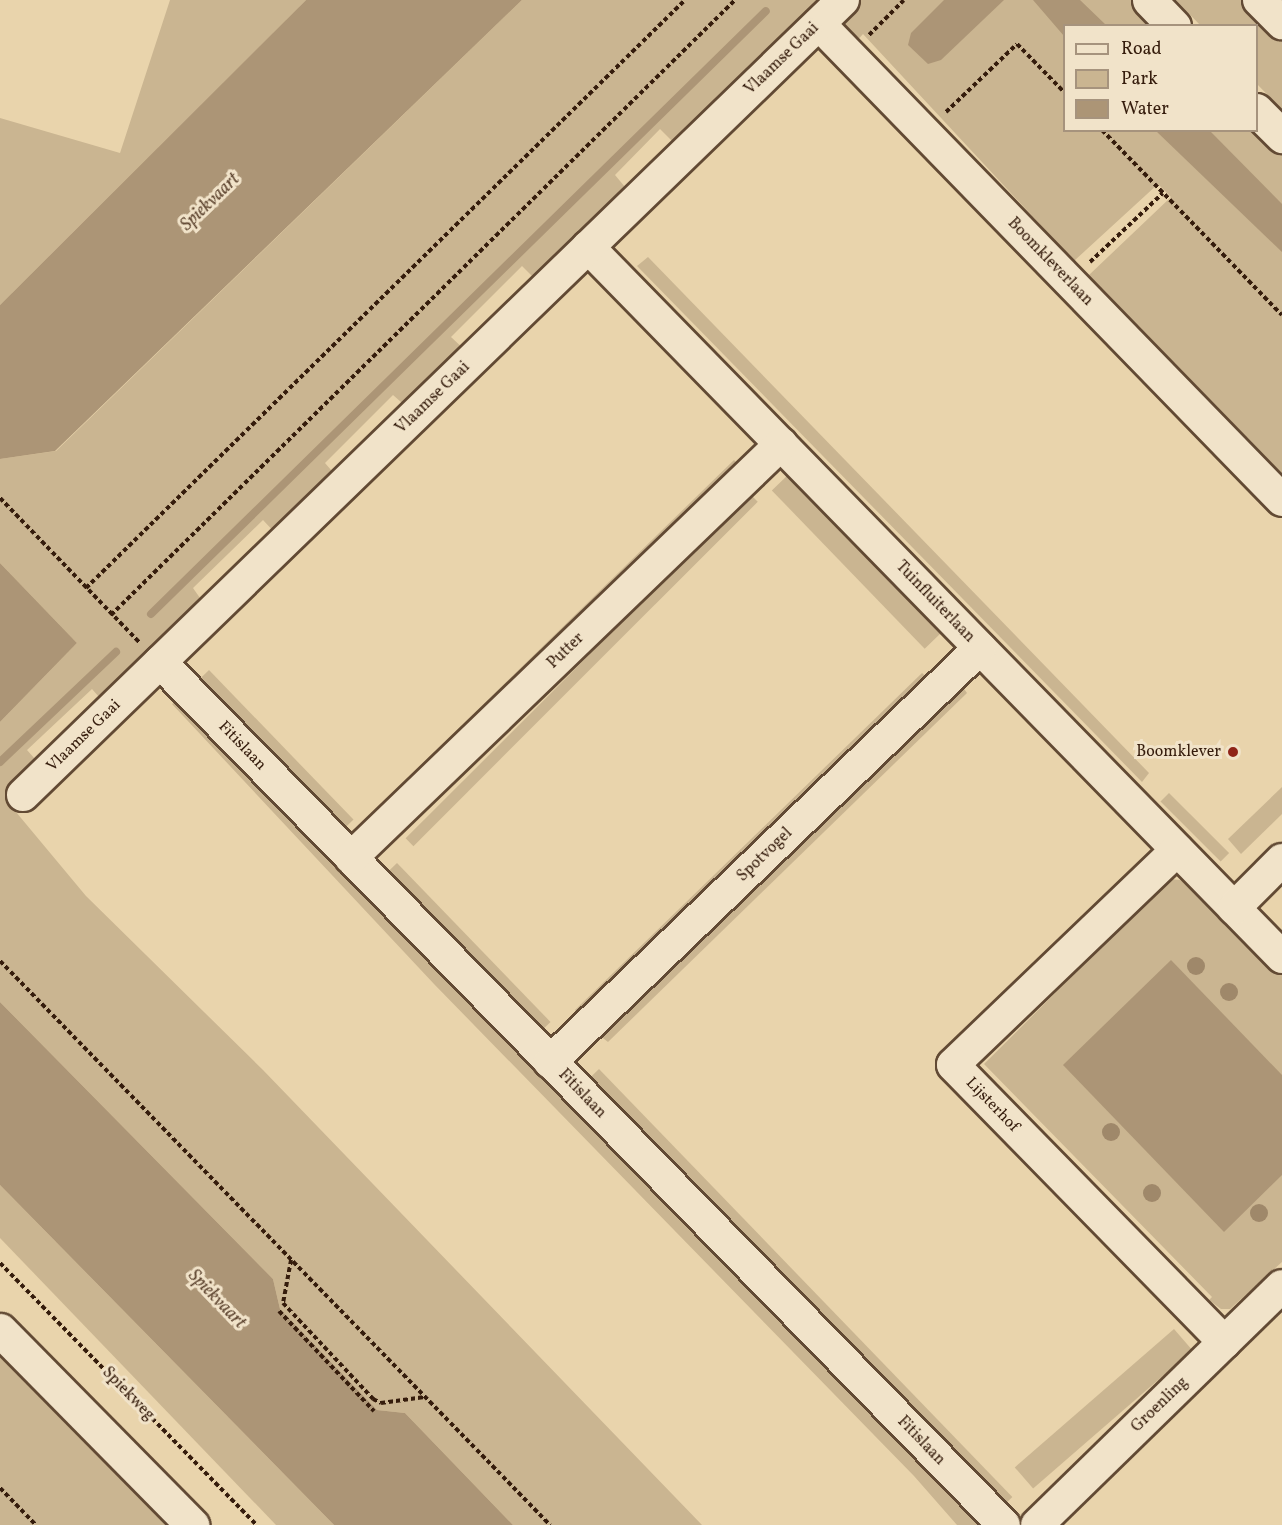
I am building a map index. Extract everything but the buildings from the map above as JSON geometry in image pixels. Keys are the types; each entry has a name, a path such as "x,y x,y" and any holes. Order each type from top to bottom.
{"main road":[{"path":"1149,0 1172,24"},
{"path":"1258,111 1282,136"},
{"path":"0,1330 192,1525"}],"street":[{"name":"Vlaamse Gaai","path":"23,795 843,0"},
{"path":"1259,0 1282,23"},
{"name":"Boomkleverlaan","path":"819,24 1282,500"},
{"name":"Tuinfluiterlaan","path":"588,247 1282,957"},
{"name":"Putter","path":"351,858 781,444"},
{"name":"Spotvogel","path":"550,1062 980,648"},
{"name":"Fitislaan","path":"160,662 1004,1525"},
{"name":"Lijsterhof","path":"1177,850 953,1065 1224,1342"},
{"path":"1234,908 1282,860"},
{"name":"Groenling","path":"1037,1525 1282,1286"}],"path":[{"path":"86,588 686,0"},
{"path":"111,615 735,0"},
{"path":"849,55 904,0"},
{"path":"925,132 1017,44 1063,90"},
{"path":"1104,132 1282,315"},
{"path":"1070,282 1163,193"},
{"path":"0,498 111,615 160,662"},
{"path":"0,961 550,1525"},
{"path":"291,1260 282,1303 374,1399 381,1403 425,1397"},
{"name":"Spiekweg","path":"0,1263 257,1525"},
{"path":"279,1311 374,1411"},
{"path":"0,1488 36,1525"}],"green space":[{"path":"170,0 306,0 0,305 0,118 120,153"},
{"path":"522,0 826,0 679,148 660,129 615,175 630,193 539,283 522,266 451,337 467,352 409,409 393,395 325,463 337,477 277,535 263,520 193,588 207,608 107,706 92,689 27,750 42,767 13,795 16,812 86,896 263,1070 702,1525 513,1525 405,1413 377,1410 280,1309 273,1279 0,1002 0,722 77,643 0,563 0,459 56,451"},
{"path":"860,0 1135,0 1159,24 1063,24 1063,132 1258,132 1282,150 1282,473 1089,275 1171,197 1158,184 1074,261 863,34 852,46 844,33 847,15"},
{"path":"1176,0 1247,0 1282,35 1282,110 1258,85 1258,24 1199,24"},
{"path":"648,257 1149,773 1142,782 637,266"},
{"path":"734,460 741,467 386,816 377,808"},
{"path":"792,471 945,629 925,649 772,490"},
{"path":"750,494 758,502 413,846 406,838"},
{"path":"209,670 353,820 343,830 198,680"},
{"path":"922,673 931,681 585,1020 575,1010"},
{"path":"959,682 967,693 608,1042 599,1035"},
{"path":"181,698 990,1525 957,1525 914,1476 434,984 172,704"},
{"path":"1282,787 1282,814 1241,854 1228,839"},
{"path":"1169,793 1229,853 1221,862 1161,801"},
{"path":"397,863 551,1022 540,1032 387,873"},
{"path":"1170,879 1180,880 1197,892 1282,970 1282,1262 1230,1309 1221,1309 1209,1300 1212,1297 984,1064"},
{"path":"599,1069 1012,1497 1002,1507 589,1079"},
{"path":"0,1185 334,1525 276,1525 0,1238"},
{"path":"1174,1329 1192,1350 1033,1489 1015,1467"},
{"path":"0,1351 171,1525 0,1525"}],"water":[{"name":"Spiekvaart","path":"306,0 522,0 55,451 0,459 0,305"},
{"path":"944,0 1004,0 941,60 928,64 908,45 911,33"},
{"path":"1033,0 1080,0 1105,24 1063,24 1063,35"},
{"path":"1157,132 1211,132 1282,204 1282,252"},
{"path":"0,563 77,643 0,722"},
{"path":"1171,960 1282,1075 1282,1175 1224,1232 1063,1065"},
{"name":"Spiekvaart","path":"0,1002 273,1279 280,1309 377,1410 405,1413 513,1525 334,1525 0,1185"}],"waterway":[{"path":"151,614 766,11"},
{"path":"0,762 116,652"}],"place":[{"name":"Boomklever","path":"1233,752"}]}
